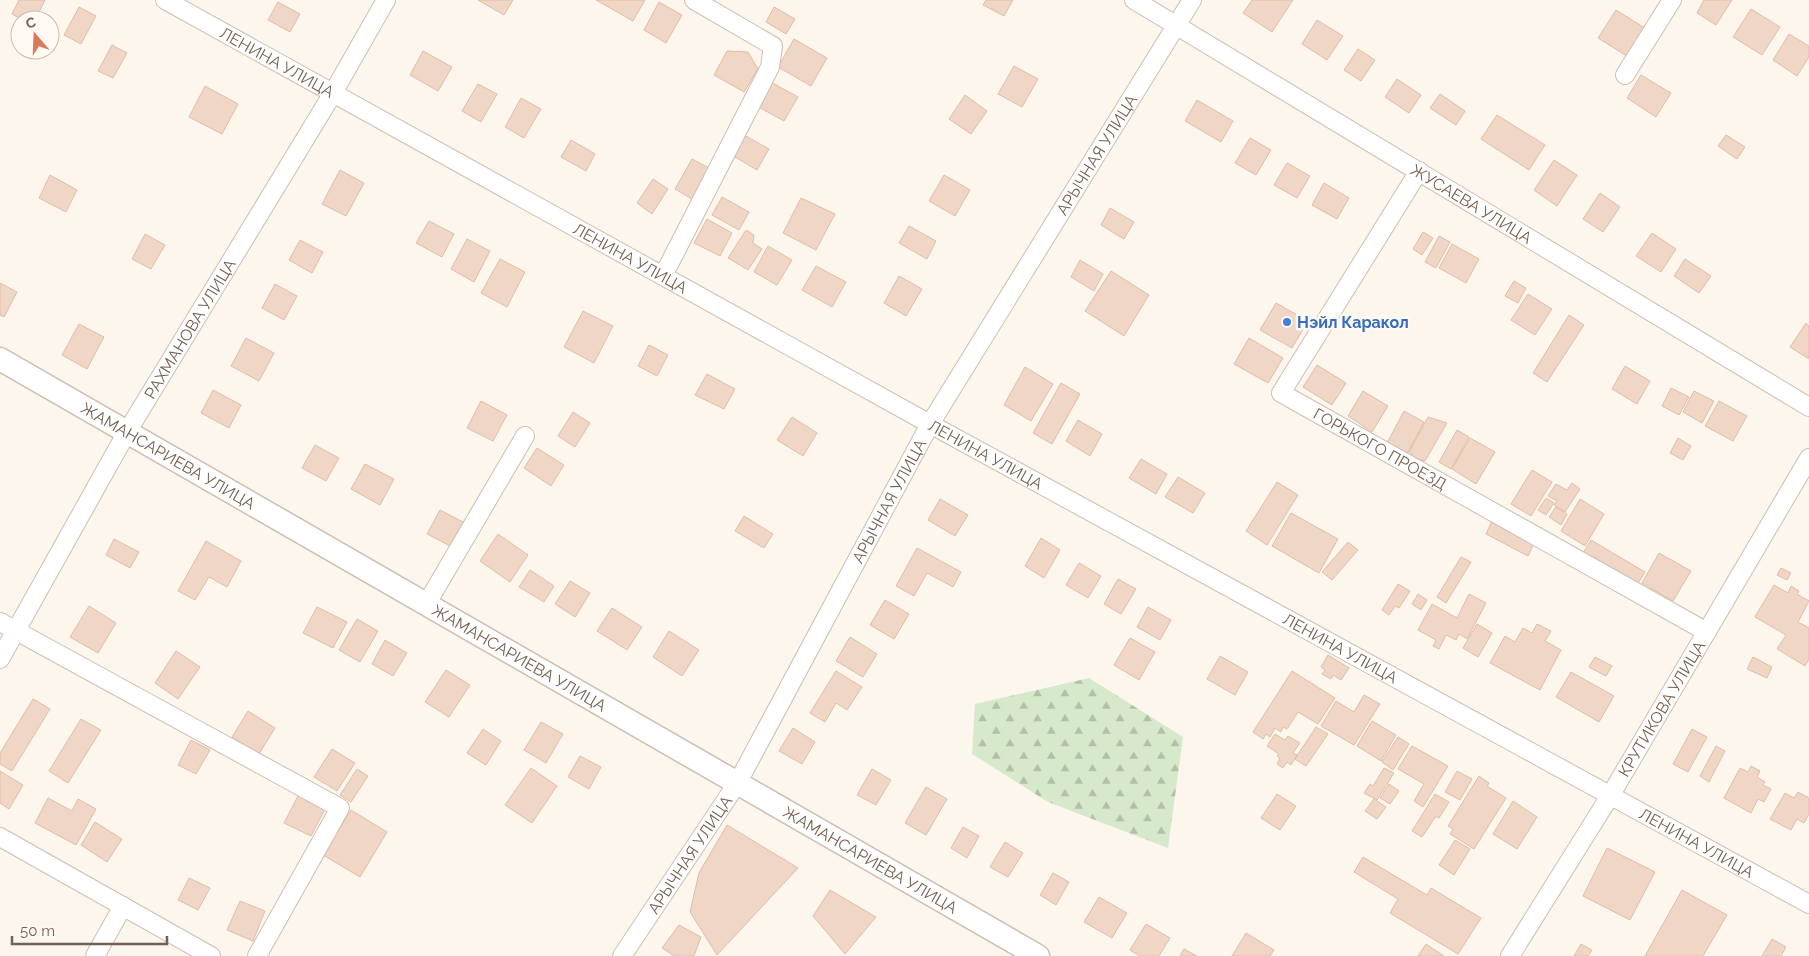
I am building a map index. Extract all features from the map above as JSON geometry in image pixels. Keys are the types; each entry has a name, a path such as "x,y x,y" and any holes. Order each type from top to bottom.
{"street":[{"name":"ЛЕНИНА УЛИЦА","path":"165,0 930,424 1809,904"},
{"name":"РАХМАНОВА УЛИЦА","path":"0,659 127,432 386,0"},
{"path":"664,276 770,67 773,46 694,0"},
{"name":"ЖУСАЕВА УЛИЦА","path":"1134,0 1179,25 1809,407"},
{"name":"АРЫЧНАЯ УЛИЦА","path":"622,956 738,782 930,424 1179,25 1192,0"},
{"path":"1625,75 1672,0"},
{"name":"ГОРЬКОГО ПРОЕЗД","path":"1419,171 1282,393 1707,632"},
{"name":"ЖАМАНСАРИЕВА УЛИЦА","path":"0,359 1038,956"},
{"path":"427,603 525,436"},
{"name":"КРУТИКОВА УЛИЦА","path":"1510,956 1610,796 1809,458"},
{"path":"0,622 340,808 257,956"},
{"path":"0,837 210,956"},
{"path":"95,956 123,906"}],"green space":[{"path":"1089,678 1183,737 1168,848 1048,802 972,754 975,704"}],"building":[{"path":"19,0 45,0 40,10 14,10"},
{"path":"478,0 513,0 504,15"},
{"path":"596,0 645,0 633,21"},
{"path":"986,0 1013,0 1004,16 983,5"},
{"path":"1252,0 1293,0 1272,32 1243,13"},
{"path":"1704,0 1732,0 1716,25 1697,13"},
{"path":"278,2 300,14 290,32 268,20"},
{"path":"659,2 682,15 666,43 644,30"},
{"path":"79,7 96,16 81,44 64,35"},
{"path":"774,7 795,19 786,34 766,22"},
{"path":"1751,9 1780,27 1762,55 1733,37"},
{"path":"1616,10 1648,30 1630,58 1598,38"},
{"path":"1317,20 1343,36 1327,60 1302,44"},
{"path":"1789,34 1809,46 1809,57 1797,76 1773,60"},
{"path":"794,39 827,58 811,86 778,67"},
{"path":"112,45 127,53 113,78 98,71"},
{"path":"1358,49 1375,60 1361,81 1344,70"},
{"path":"423,51 452,67 438,91 410,75"},
{"path":"727,51 748,52 758,69 744,92 714,75"},
{"path":"1014,66 1038,79 1022,107 998,94"},
{"path":"1641,75 1671,93 1656,117 1627,98"},
{"path":"1397,79 1421,95 1409,113 1385,97"},
{"path":"769,81 798,97 784,121 755,105"},
{"path":"478,84 497,94 481,122 462,111"},
{"path":"205,86 238,104 222,134 189,117"},
{"path":"1440,94 1465,111 1456,125 1430,108"},
{"path":"965,95 987,111 971,134 949,119"},
{"path":"521,98 541,109 524,138 505,127"},
{"path":"1197,100 1233,121 1221,142 1185,121"},
{"path":"1497,115 1545,145 1529,170 1481,139"},
{"path":"742,134 769,149 757,170 730,154"},
{"path":"1726,135 1745,147 1737,159 1718,146"},
{"path":"1250,138 1271,150 1256,175 1235,163"},
{"path":"571,140 595,154 586,171 561,157"},
{"path":"692,159 709,168 692,199 675,189"},
{"path":"1554,160 1577,175 1557,206 1534,190"},
{"path":"1287,163 1310,176 1297,198 1274,185"},
{"path":"340,170 364,183 346,216 322,204"},
{"path":"50,175 77,190 66,212 39,198"},
{"path":"944,175 970,190 955,216 929,201"},
{"path":"653,179 668,189 652,214 637,203"},
{"path":"1324,183 1349,198 1337,219 1312,205"},
{"path":"1600,193 1620,207 1603,232 1583,219"},
{"path":"722,197 749,212 739,230 712,215"},
{"path":"801,198 835,214 816,250 783,233"},
{"path":"1110,208 1134,222 1124,239 1101,225"},
{"path":"707,219 732,233 720,256 694,243"},
{"path":"429,221 454,234 442,257 416,243"},
{"path":"909,226 936,241 927,259 899,243"},
{"path":"746,230 754,235 753,243 762,249 748,270 728,258"},
{"path":"1423,232 1433,238 1422,255 1413,249"},
{"path":"1652,233 1676,249 1661,272 1636,256"},
{"path":"145,234 165,245 151,269 132,259"},
{"path":"1439,236 1450,242 1436,268 1425,262"},
{"path":"467,239 490,251 474,282 451,269"},
{"path":"300,240 323,252 312,273 289,260"},
{"path":"1452,244 1479,259 1466,283 1439,268"},
{"path":"768,246 792,260 777,285 754,272"},
{"path":"500,259 525,272 507,307 481,293"},
{"path":"1685,259 1711,276 1699,293 1674,276"},
{"path":"1080,260 1103,274 1094,291 1071,277"},
{"path":"816,266 846,282 832,307 802,290"},
{"path":"1111,271 1149,295 1124,336 1085,311"},
{"path":"899,276 922,289 906,316 884,303"},
{"path":"1514,281 1526,288 1518,303 1505,296"},
{"path":"0,283 17,292 4,317 0,315"},
{"path":"275,284 297,296 284,320 262,308"},
{"path":"1528,294 1552,309 1535,335 1511,320"},
{"path":"1276,303 1308,321 1292,348 1260,330"},
{"path":"583,311 613,326 594,363 564,347"},
{"path":"1569,315 1584,325 1547,382 1533,373"},
{"path":"1806,323 1809,326 1809,359 1790,347"},
{"path":"79,324 104,337 87,369 62,355"},
{"path":"246,338 274,353 259,381 231,366"},
{"path":"1249,338 1283,358 1268,383 1234,364"},
{"path":"649,345 668,355 657,376 638,366"},
{"path":"1317,365 1346,383 1332,405 1303,387"},
{"path":"1625,366 1650,381 1637,404 1612,389"},
{"path":"1025,367 1053,384 1031,421 1004,405"},
{"path":"707,374 735,389 724,409 695,395"},
{"path":"1061,383 1080,394 1052,444 1033,433"},
{"path":"1671,388 1689,397 1679,415 1662,406"},
{"path":"213,390 241,405 229,428 201,413"},
{"path":"1363,391 1388,406 1372,432 1348,416"},
{"path":"1694,391 1714,401 1702,423 1683,412"},
{"path":"481,401 507,415 493,441 467,428"},
{"path":"1719,401 1747,416 1733,441 1705,426"},
{"path":"1404,411 1424,422 1407,454 1387,443"},
{"path":"573,412 590,423 575,447 558,436"},
{"path":"792,417 817,433 803,456 777,440"},
{"path":"1428,417 1447,423 1425,461 1410,458 1412,454 1409,452"},
{"path":"1078,420 1102,434 1090,456 1066,441"},
{"path":"1457,430 1469,437 1451,469 1439,462"},
{"path":"1470,438 1495,452 1476,484 1452,469"},
{"path":"1678,438 1691,446 1683,460 1670,453"},
{"path":"315,445 339,458 326,481 302,468"},
{"path":"537,448 564,465 551,486 524,468"},
{"path":"1141,459 1167,474 1156,494 1129,478"},
{"path":"365,464 394,479 380,505 351,489"},
{"path":"1532,470 1552,482 1531,516 1511,504"},
{"path":"1178,477 1205,493 1193,513 1165,497"},
{"path":"1277,482 1298,495 1267,545 1246,531"},
{"path":"1572,483 1580,489 1565,512 1554,505 1557,501 1548,496 1556,484 1567,490"},
{"path":"1546,498 1554,503 1546,515 1538,510"},
{"path":"940,499 968,515 955,536 928,520"},
{"path":"1580,499 1604,514 1585,546 1561,531"},
{"path":"1556,507 1567,514 1561,525 1549,517"},
{"path":"440,510 467,524 454,548 427,534"},
{"path":"1291,513 1338,539 1319,573 1272,546"},
{"path":"744,516 773,534 764,548 735,531"},
{"path":"1492,521 1534,543 1528,556 1486,534"},
{"path":"498,534 528,555 510,582 480,561"},
{"path":"1041,538 1060,550 1044,578 1025,566"},
{"path":"114,539 139,552 130,568 106,555"},
{"path":"1591,540 1645,572 1637,585 1583,553"},
{"path":"206,541 241,561 227,587 209,577 195,600 178,591"},
{"path":"1348,542 1358,550 1332,580 1322,572"},
{"path":"917,548 961,572 953,587 927,573 914,596 896,586"},
{"path":"1659,553 1691,571 1673,601 1642,583"},
{"path":"1461,557 1471,562 1446,603 1437,597"},
{"path":"1079,563 1101,576 1088,598 1066,585"},
{"path":"1781,568 1791,573 1787,580 1777,575"},
{"path":"530,570 554,586 544,602 519,587"},
{"path":"1118,579 1136,589 1121,614 1104,604"},
{"path":"570,581 590,593 575,617 555,604"},
{"path":"1398,584 1410,591 1399,608 1395,606 1389,615 1382,610"},
{"path":"1774,585 1788,593 1791,586 1799,591 1797,594 1809,601 1798,622 1809,628 1809,659 1805,666 1777,649 1786,635 1755,617"},
{"path":"1418,594 1427,600 1421,610 1412,604"},
{"path":"1469,594 1486,603 1467,639 1459,634 1456,640 1446,635 1439,649 1433,646 1436,640 1418,630 1432,604 1457,618"},
{"path":"885,600 909,614 894,639 870,625"},
{"path":"89,606 116,623 98,653 70,637"},
{"path":"317,607 347,622 333,648 303,633"},
{"path":"1148,607 1171,620 1160,640 1137,627"},
{"path":"612,608 642,627 627,650 597,631"},
{"path":"357,619 378,631 360,662 339,650"},
{"path":"1477,624 1492,633 1478,657 1463,648"},
{"path":"1537,624 1551,631 1545,641 1561,650 1540,690 1490,663 1505,636 1515,642 1523,628 1532,633"},
{"path":"669,631 699,650 682,676 653,657"},
{"path":"850,637 877,654 863,677 836,661"},
{"path":"1130,638 1155,652 1139,680 1114,665"},
{"path":"385,640 407,653 393,676 372,664"},
{"path":"176,651 200,667 178,699 155,683"},
{"path":"1328,655 1349,668 1341,680 1333,675 1331,679 1322,674 1325,670 1321,667"},
{"path":"1220,656 1248,672 1235,695 1207,679"},
{"path":"1595,657 1612,666 1606,676 1589,667"},
{"path":"1753,657 1772,667 1767,678 1747,669"},
{"path":"446,670 470,685 449,717 425,702"},
{"path":"836,671 862,687 847,710 836,703 825,722 810,713"},
{"path":"1292,671 1335,698 1318,724 1298,712 1287,729 1283,727 1281,732 1275,728 1270,737 1266,734 1263,739 1253,732"},
{"path":"1571,672 1614,696 1599,722 1556,697"},
{"path":"1364,695 1380,704 1354,745 1321,726 1336,701 1354,712"},
{"path":"33,699 50,709 12,771 0,764 0,753"},
{"path":"248,711 275,728 259,754 232,737"},
{"path":"81,719 101,730 68,783 49,771"},
{"path":"1372,721 1396,735 1381,761 1357,746"},
{"path":"541,722 563,734 546,763 524,750"},
{"path":"1316,727 1328,734 1306,766 1295,759"},
{"path":"793,728 815,742 802,764 779,751"},
{"path":"483,729 501,741 486,765 467,753"},
{"path":"1692,729 1707,737 1688,772 1673,764"},
{"path":"1275,734 1285,740 1288,736 1300,743 1293,753 1297,755 1291,765 1287,762 1283,768 1277,764 1280,758 1277,756 1279,754 1267,746"},
{"path":"1398,737 1409,744 1393,770 1382,762"},
{"path":"191,740 210,750 196,774 178,765"},
{"path":"1412,746 1448,766 1423,807 1414,801 1424,784 1398,769"},
{"path":"1716,746 1725,751 1709,782 1700,776"},
{"path":"332,749 355,763 337,791 314,777"},
{"path":"580,756 601,767 589,789 568,777"},
{"path":"1751,766 1760,771 1757,777 1765,782 1763,785 1771,789 1764,802 1758,799 1751,813 1724,798 1740,768 1748,772"},
{"path":"531,768 557,786 532,823 505,805"},
{"path":"1384,768 1394,773 1377,800 1364,793 1370,784 1373,786"},
{"path":"357,769 368,776 351,802 340,795"},
{"path":"872,769 891,780 876,805 857,795"},
{"path":"0,771 23,785 9,809 0,803"},
{"path":"1457,771 1472,779 1460,800 1445,792"},
{"path":"1479,776 1489,783 1487,786 1506,798 1474,849 1450,834 1453,829 1448,826"},
{"path":"1389,784 1399,791 1390,804 1380,798"},
{"path":"926,787 947,799 926,835 905,823"},
{"path":"1798,792 1809,798 1809,814 1804,823 1797,819 1791,830 1770,819 1785,793 1794,798"},
{"path":"1277,794 1296,806 1280,830 1261,818"},
{"path":"1435,794 1449,802 1439,818 1436,816 1422,837 1412,831"},
{"path":"298,796 325,809 311,836 284,823"},
{"path":"48,798 72,811 78,799 96,809 76,845 35,823"},
{"path":"1374,799 1386,807 1377,819 1365,811"},
{"path":"1513,801 1537,817 1517,849 1493,834"},
{"path":"351,810 387,832 360,877 323,855"},
{"path":"95,822 122,839 107,862 81,845"},
{"path":"727,825 798,868 717,955 690,912 699,873"},
{"path":"963,827 979,836 967,858 951,848"},
{"path":"1455,840 1470,849 1454,875 1439,865"},
{"path":"1005,842 1023,853 1008,877 990,867"},
{"path":"1607,848 1655,872 1630,920 1583,896"},
{"path":"1363,857 1427,895 1431,888 1481,918 1458,954 1390,913 1398,899 1354,872"},
{"path":"1053,873 1069,882 1056,905 1040,895"},
{"path":"189,878 210,888 198,910 178,900"},
{"path":"830,890 876,917 845,954 813,916"},
{"path":"1682,890 1727,915 1703,956 1645,956"},
{"path":"1099,897 1127,913 1112,938 1084,922"},
{"path":"240,901 265,911 253,941 227,930"},
{"path":"1146,924 1170,938 1159,956 1140,956 1130,950"},
{"path":"679,925 701,937 694,956 674,956 662,948"},
{"path":"1246,933 1274,950 1270,956 1232,956"},
{"path":"1772,939 1786,947 1781,956 1762,956"},
{"path":"1426,944 1444,956 1418,956"},
{"path":"1581,944 1592,950 1588,956 1574,956"},
{"path":"1184,949 1197,956 1180,956"}],"place":[{"name":"Нэйл Каракол","path":"1287,322"}]}
